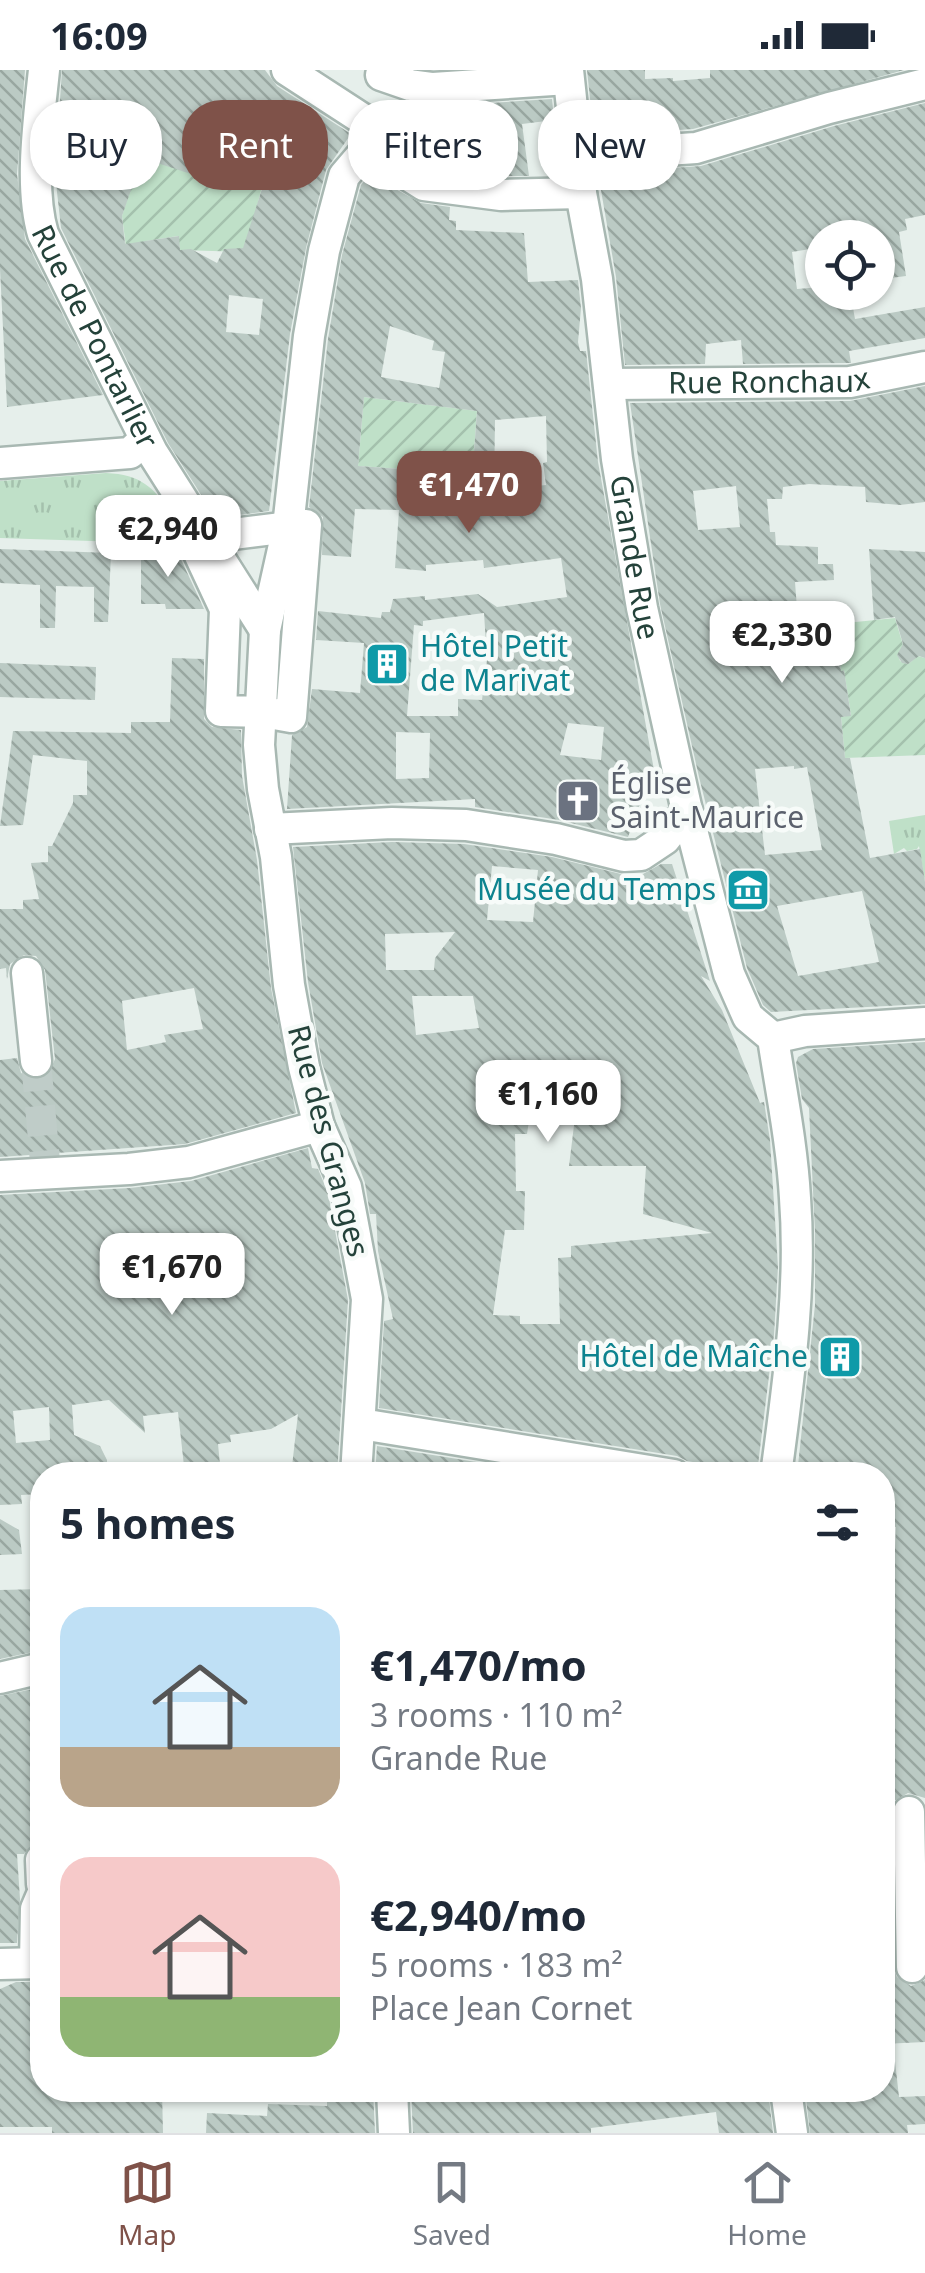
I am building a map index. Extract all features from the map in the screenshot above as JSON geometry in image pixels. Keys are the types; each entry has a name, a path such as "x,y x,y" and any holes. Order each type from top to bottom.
{"street":[{"name":"Rue de Pontarlier","path":"44,70 38,134 38,218 52,258 145,439 265,630"},
{"path":"286,70 348,121"},
{"path":"382,72 410,85 434,88 568,74"},
{"name":"Rue des Granges","path":"374,100 382,72"},
{"name":"Grande Rue","path":"568,74 571,100"},
{"path":"681,149 925,84"},
{"name":"Rue des Granges","path":"348,168 324,251 309,336 288,527 265,630 260,712 263,789 289,985 319,1126 346,1187 367,1299 357,1462"},
{"path":"453,190 581,193"},
{"name":"Grande Rue","path":"581,190 634,515 642,608 686,811 739,1003 748,1017 773,1038"},
{"name":"Rue Ronchaux","path":"610,384 850,382 925,367"},
{"path":"0,463 130,453 145,439"},
{"path":"306,525 291,718 222,711 225,609 196,547 209,541 224,535 306,525"},
{"path":"233,582 276,577"},
{"path":"270,829 392,823 466,825 556,839 624,856 640,855 665,839 686,811"},
{"path":"27,973 36,1061"},
{"path":"778,1462 790,1377 797,1252 790,1146 773,1038 805,1030 925,1023"},
{"path":"0,1176 46,1167 128,1169 189,1162 319,1126"},
{"path":"361,1424 594,1462"},
{"path":"0,1678 30,1671"},
{"path":"906,1812 906,1967"},
{"path":"0,1964 30,1963"},
{"path":"393,2102 394,2133"},
{"path":"788,2102 792,2133"}],"green space":[{"path":"162,164 182,170 182,190 261,190 245,252 180,250 178,236 146,241 127,255 122,216 130,190 162,190"},
{"path":"364,397 477,411 474,452 464,453 465,469 358,466"},
{"path":"106,473 135,478 154,491 183,535 174,541 180,551 153,549 152,543 0,538 0,481"},
{"path":"895,618 903,645 898,654 900,661 908,664 918,656 925,658 925,755 845,758 841,717 851,715 836,624"},
{"path":"925,815 925,882 919,846 894,854 889,821"}],"building":[{"path":"0,70 25,70 17,174 25,239 103,395 7,407 0,269"},
{"path":"62,70 265,70 277,86 299,100 182,100 182,171 162,165 162,100 60,100"},
{"path":"587,70 645,70 645,79 673,81 710,78 710,70 904,70 693,129 681,130 681,100 590,100"},
{"path":"552,99 538,100 538,122 522,124 529,176 518,176 518,101"},
{"path":"925,103 925,215 905,219 907,230 899,232 906,276 895,277 895,220 805,220 805,250 792,252 797,289 805,288 805,310 853,310 855,319 925,307 925,338 849,351 851,363 743,364 741,340 706,344 705,364 625,365 616,277 601,190 681,190 681,167 701,166"},
{"path":"328,119 348,132 348,138 328,167"},
{"path":"57,190 131,190 122,216 125,244 179,236 180,250 191,249 217,263 224,249 243,248 262,190 321,190 290,334 269,511 216,518 168,443 61,228","holes":["229,295 263,299 259,335 226,332"]},
{"path":"360,190 397,190 421,203 450,207 449,220 456,221 456,230 524,233 528,282 578,280 578,342 580,351 586,351 598,462 656,781 645,790 628,837 559,820 475,807 475,799 287,809 292,735 307,727 312,689 360,693 364,643 316,640 318,611 381,618 382,612 390,612 393,599 478,594 497,607 567,597 561,558 484,568 483,560 426,565 426,571 395,568 399,510 355,509 351,557 322,555 323,517 309,507 342,255","holes":["390,326 434,341 432,350 445,352 439,388 381,377","364,397 477,411 474,452 464,453 465,469 358,466","546,416 546,485 494,490 495,420","484,613 487,660 482,700 458,699 458,716 407,716 414,625","568,723 604,727 601,760 560,755","396,732 430,733 429,778 396,779"]},
{"path":"925,386 925,502 866,502 865,487 783,487 782,499 767,499 770,532 775,532 776,545 818,547 818,564 833,564 834,580 795,582 798,622 834,616 851,716 841,717 845,758 850,758 870,858 920,849 925,882 925,1004 771,1012 763,1005 747,968 699,777 660,604 630,403 850,401","holes":["736,486 740,527 698,530 693,491","807,767 822,850 765,855 755,769","862,891 879,962 798,976 777,906"]},
{"path":"181,536 179,555 204,609 166,609 165,604 141,604 141,554 154,554"},
{"path":"0,549 111,553 108,622 94,622 94,587 56,586 55,628 40,628 40,585 0,583"},
{"path":"869,549 925,552 925,658 919,656 908,664 902,663 897,655 903,644 895,617 874,620"},
{"path":"172,658 204,659 204,719 212,727 241,730 242,776 257,860 271,988 296,1113 185,1144 0,1157 0,1060 17,1058 21,1073 37,1080 48,1076 55,1059 45,970 36,956 24,955 10,964 7,979 6,968 0,969 0,909 23,909 23,900 39,899 31,863 48,862 48,846 52,846 73,803 73,795 87,795 87,761 33,755 23,825 0,826 13,731 131,733 131,722 170,722","holes":["194,988 203,1029 164,1035 166,1042 127,1050 122,1001"]},
{"path":"0,663 96,667 95,700 0,697"},
{"path":"392,842 464,844 552,857 625,875 643,874 661,864 672,864 710,981 701,976 722,1010 760,1103 764,1102 770,1140 778,1267 758,1462 693,1462 677,1456 379,1408 384,1321 393,1319 378,1251 376,1214 370,1214 365,1183 322,1063 308,982 293,847","holes":["492,866 538,870 533,922 487,920","455,932 435,958 434,970 386,970 385,934","412,996 473,996 479,1028 416,1035","543,1101 577,1101 569,1166 646,1166 643,1214 712,1233 571,1246 571,1257 558,1258 560,1324 520,1324 520,1316 493,1315 505,1230 524,1230 525,1191 516,1191 515,1134 527,1134 531,1107"]},
{"path":"925,1042 925,1798 908,1793 895,1800 895,1462 798,1462 815,1305 815,1232 809,1108 802,1099 796,1063 798,1057 813,1049"},
{"path":"308,1148 312,1168 318,1169 328,1193 348,1300 338,1462 292,1462 298,1414 271,1429 230,1435 231,1442 218,1444 220,1462 184,1462 178,1412 143,1416 145,1433 109,1400 72,1405 74,1435 100,1446 107,1462 30,1462 30,1495 21,1495 22,1504 0,1505 0,1195 191,1181","holes":["49,1407 50,1440 16,1443 13,1411"]},
{"path":"377,1446 476,1462 376,1462"},
{"path":"0,1519 19,1530 22,1554 0,1555"},
{"path":"30,1589 30,1653 0,1659 0,1590"},
{"path":"30,1690 30,1846 24,1854 17,1854 17,1943 0,1943 0,1696"},
{"path":"895,1972 911,1986 925,1980 925,2042 895,2043"},
{"path":"16,1982 30,1982 30,2102 162,2102 163,2133 52,2133 52,2127 0,2127 0,1989"},
{"path":"895,2061 899,2097 925,2096 925,2124 907,2125 908,2133 810,2133 806,2102 895,2102"},
{"path":"327,2102 374,2102 375,2133 206,2133 207,2113 267,2116 268,2104 327,2106"},
{"path":"412,2102 769,2102 773,2133 719,2133 716,2112 591,2128 591,2133 413,2133"}],"tunnel":[{"path":"36,1061 45,1162"}],"place":[{"name":"Hôtel Petit de Marivat","path":"387,664"},
{"name":"Église Saint-Maurice","path":"578,801"},
{"name":"Musée du Temps","path":"748,890"},
{"name":"Hôtel de Maîche","path":"840,1357"}]}
